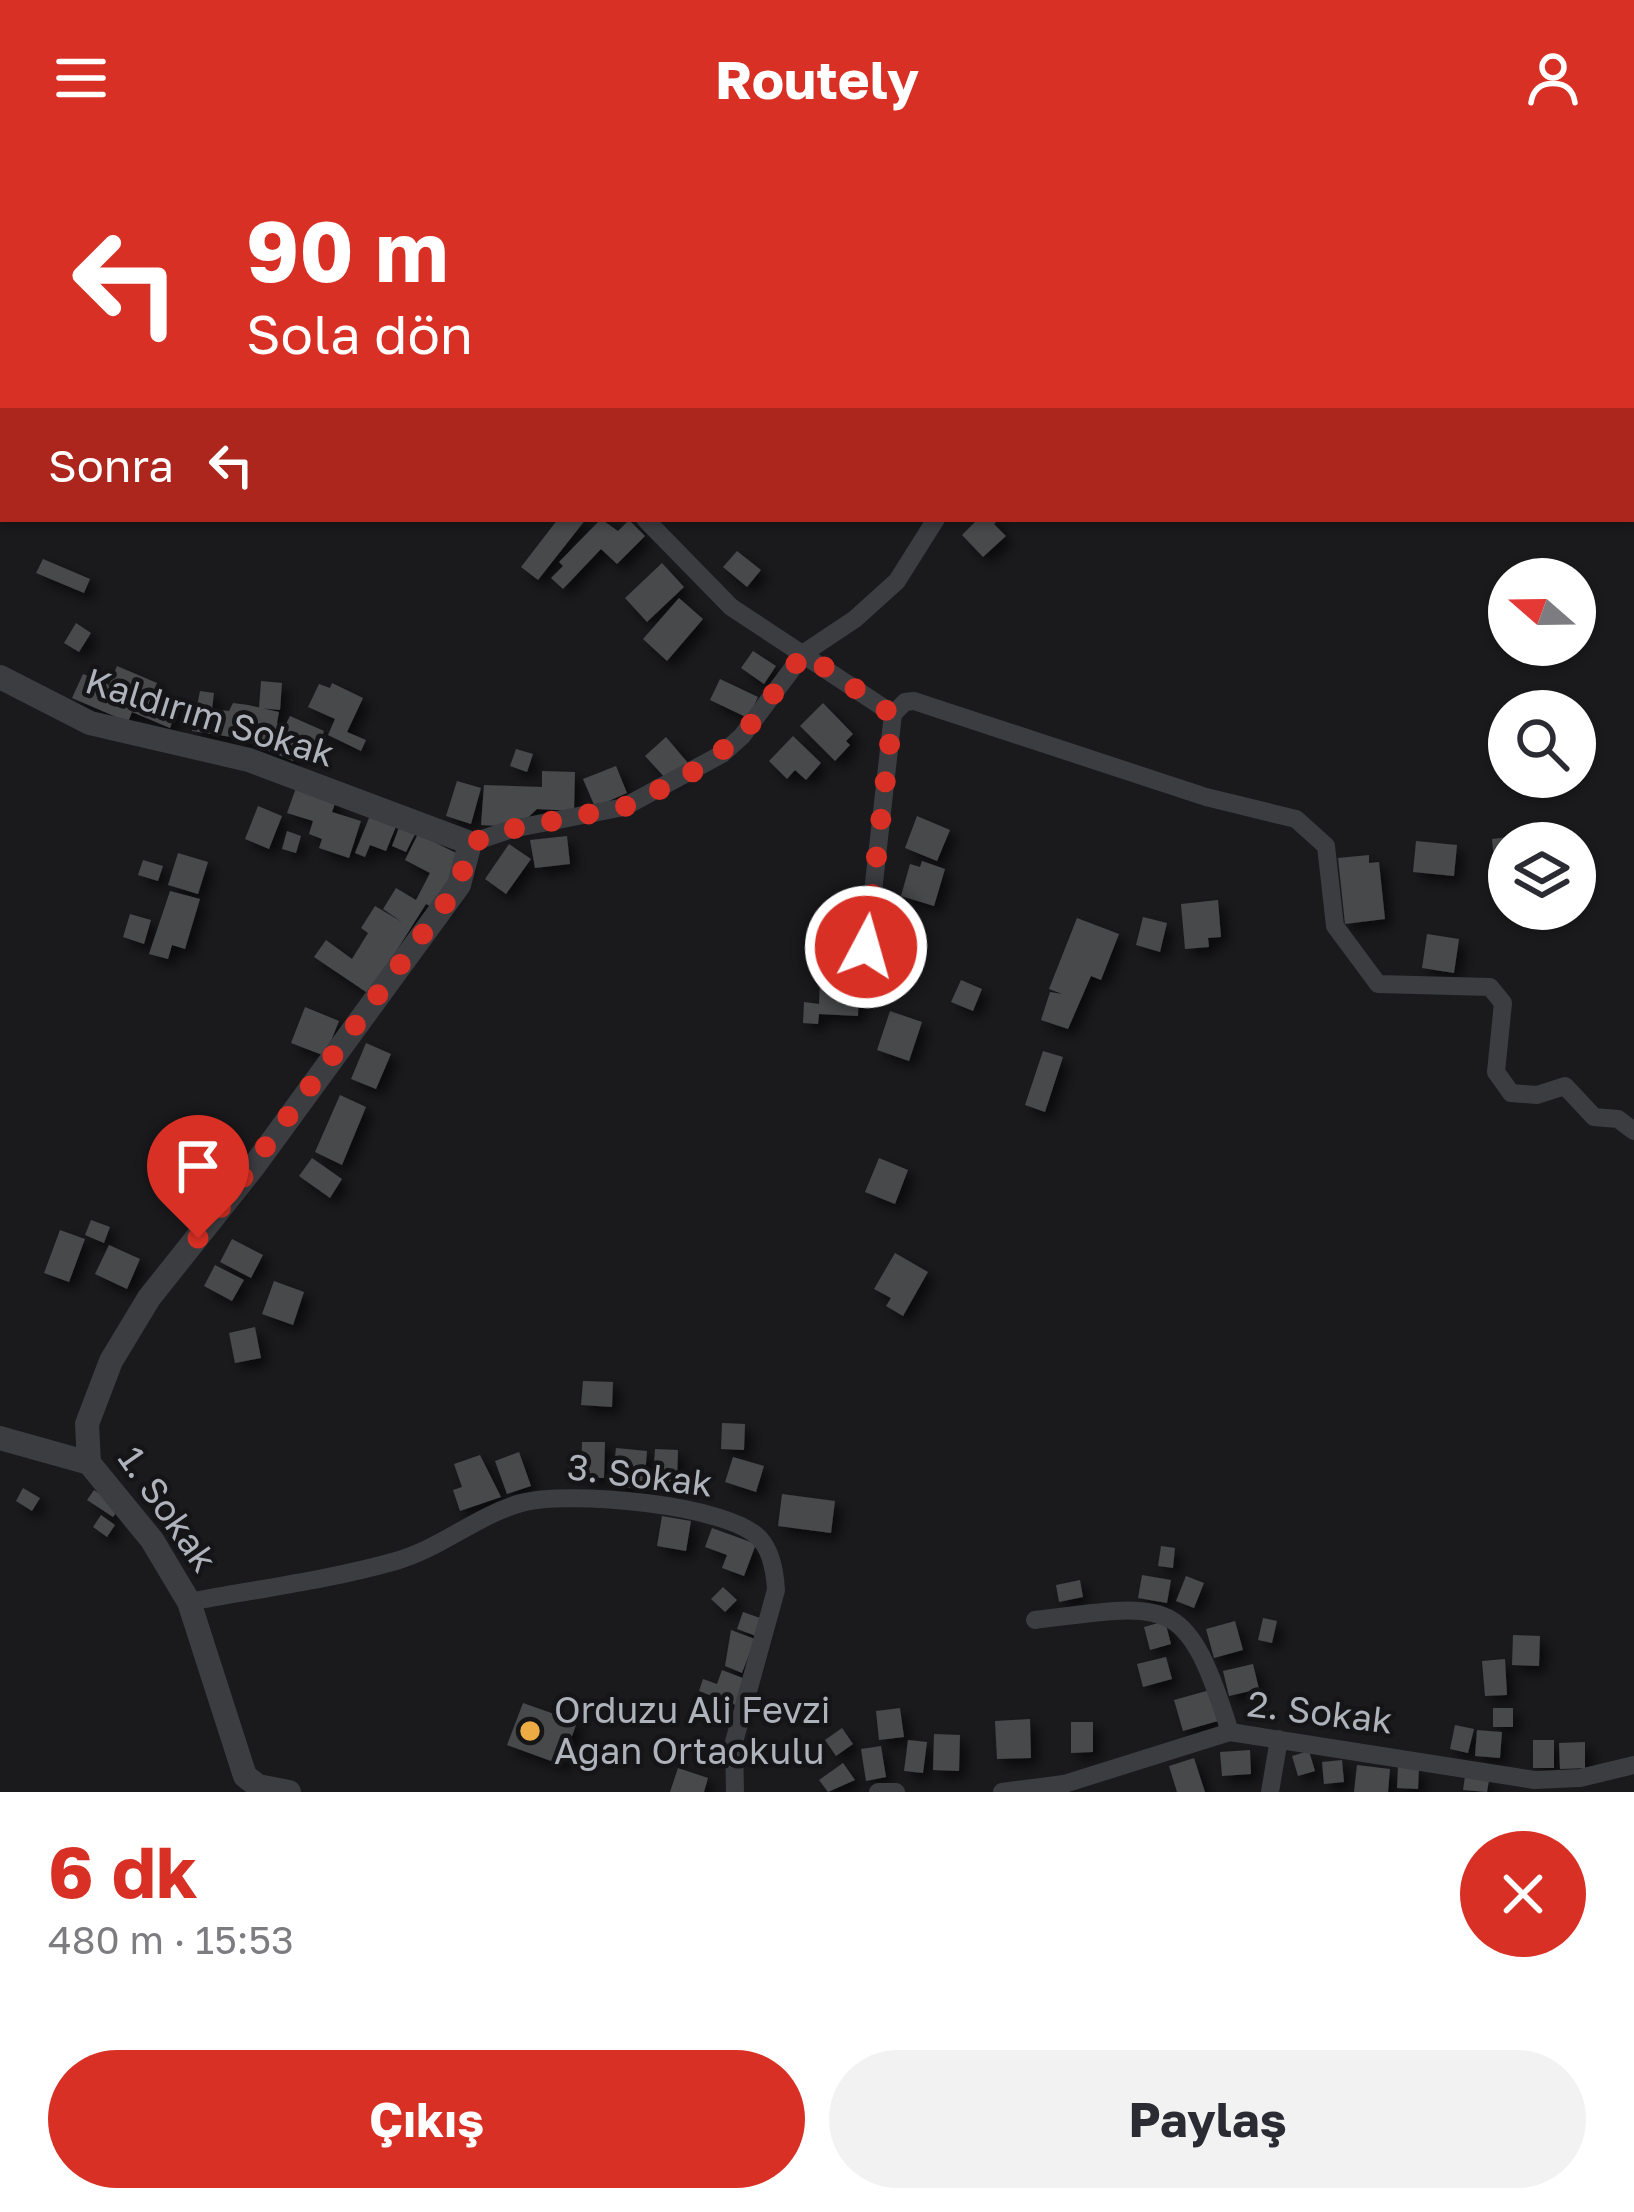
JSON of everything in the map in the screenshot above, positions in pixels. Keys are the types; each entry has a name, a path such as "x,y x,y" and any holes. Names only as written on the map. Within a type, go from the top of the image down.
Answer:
{"street":[{"path":"648,522 731,608 893,715"},
{"path":"470,843 512,829 624,807 687,776 742,736 804,653 878,601 917,554 934,522"},
{"name":"Kaldırım Sokak","path":"0,677 90,723 249,760 470,843"},
{"path":"862,988 893,715 905,702 914,701 1206,797 1296,819 1326,846 1335,926 1378,984 1490,987 1503,1003 1496,1072 1511,1093 1537,1095 1564,1086 1594,1117 1618,1119 1634,1132"},
{"name":"1. Sokak","path":"289,1792 258,1786 245,1776 189,1602 152,1540 89,1463 87,1424 93,1401 133,1322 459,885 470,843"},
{"path":"0,1438 89,1463"},
{"name":"3. Sokak","path":"189,1602 401,1560 496,1511 549,1496 598,1497 730,1519 761,1540 774,1567 776,1590 734,1742 736,1792"},
{"path":"1035,1620 1129,1607 1161,1610 1180,1620 1210,1669 1230,1732"},
{"name":"2. Sokak","path":"1002,1792 1064,1784 1230,1732 1535,1780 1580,1778 1634,1765"},
{"path":"1270,1792 1279,1738"},
{"path":"878,1792 896,1792"}],"building":[{"path":"556,522 584,522 538,580 521,567"},
{"path":"598,522 618,531 631,522 645,536 617,564 601,549 563,589 551,578 563,566 559,562"},
{"path":"975,522 996,522 1006,536 983,557 962,535"},
{"path":"737,551 761,570 747,587 723,567"},
{"path":"43,559 90,579 84,593 36,573"},
{"path":"662,563 684,587 647,622 625,598"},
{"path":"679,598 703,619 667,661 643,639"},
{"path":"76,623 91,633 79,652 64,643"},
{"path":"753,651 776,666 764,684 741,668"},
{"path":"117,666 157,683 148,705 161,711 167,697 180,702 170,728 132,712 128,722 72,698 83,674 109,685"},
{"path":"720,679 758,697 748,718 710,700"},
{"path":"261,681 282,683 280,710 259,708"},
{"path":"332,683 363,698 347,732 366,740 361,751 328,735 335,719 308,707 319,684 330,688"},
{"path":"200,691 214,693 212,709 229,711 233,703 248,705 279,712 277,723 285,726 290,716 324,731 316,751 300,744 293,761 238,738 192,731"},
{"path":"823,703 853,734 846,741 850,745 835,761 800,726"},
{"path":"793,736 821,763 806,780 795,770 787,779 769,761"},
{"path":"666,737 688,763 668,781 645,756"},
{"path":"516,749 533,754 527,772 510,766"},
{"path":"616,766 627,793 595,807 583,779"},
{"path":"542,771 575,772 574,811 537,809 518,827 481,825 484,785 542,787"},
{"path":"457,781 481,788 471,824 446,816"},
{"path":"297,785 337,798 332,812 361,821 349,858 319,848 322,839 309,834 313,821 287,813"},
{"path":"258,806 282,816 269,849 245,839"},
{"path":"371,813 397,824 386,851 370,845 365,857 355,853"},
{"path":"917,816 950,830 937,861 905,848"},
{"path":"400,825 416,832 406,852 392,846"},
{"path":"287,831 301,836 296,853 282,849"},
{"path":"418,834 468,859 441,912 426,904 369,994 314,957 326,940 352,959 368,933 361,928 375,906 402,922 383,909 396,888 416,900 430,873 405,860"},
{"path":"567,836 570,864 535,868 530,840"},
{"path":"1416,841 1457,845 1454,876 1413,872"},
{"path":"509,844 531,859 506,894 485,879"},
{"path":"178,853 208,862 198,894 168,885"},
{"path":"1369,855 1369,863 1379,862 1385,919 1345,924 1338,858"},
{"path":"143,860 163,866 158,881 138,875"},
{"path":"922,861 945,869 934,906 901,896 910,864 920,867"},
{"path":"170,891 200,899 185,949 172,945 168,959 149,954"},
{"path":"1218,900 1221,937 1208,938 1209,947 1185,949 1181,904"},
{"path":"130,914 151,920 144,944 123,937"},
{"path":"1143,917 1167,923 1160,952 1136,945"},
{"path":"1077,918 1119,934 1101,980 1091,976 1068,1029 1041,1020 1050,992 1062,994 1049,989"},
{"path":"1427,934 1459,939 1454,973 1422,968"},
{"path":"961,980 982,989 973,1011 951,1002"},
{"path":"820,981 859,983 858,1016 819,1014 818,1024 803,1023 804,1002 819,1004"},
{"path":"305,1007 339,1021 325,1056 291,1043"},
{"path":"890,1011 922,1022 909,1061 877,1050"},
{"path":"366,1043 391,1054 376,1089 351,1079"},
{"path":"1043,1051 1063,1057 1045,1112 1025,1105"},
{"path":"340,1095 366,1107 342,1165 315,1152"},
{"path":"312,1158 342,1179 330,1198 299,1176"},
{"path":"879,1158 908,1170 895,1204 865,1192"},
{"path":"91,1220 110,1227 104,1243 85,1235"},
{"path":"60,1230 85,1239 69,1282 44,1273"},
{"path":"232,1239 263,1255 251,1278 220,1262"},
{"path":"109,1245 140,1259 127,1289 95,1274"},
{"path":"895,1253 928,1272 903,1316 886,1306 891,1298 874,1289"},
{"path":"215,1265 244,1280 232,1301 204,1286"},
{"path":"274,1281 304,1292 293,1325 262,1314"},
{"path":"255,1327 261,1358 235,1363 229,1333"},
{"path":"583,1381 613,1382 612,1407 581,1405"},
{"path":"722,1423 745,1424 744,1450 721,1449"},
{"path":"582,1442 605,1442 604,1478 581,1478"},
{"path":"616,1448 647,1451 644,1489 612,1487"},
{"path":"655,1449 678,1450 677,1482 653,1480"},
{"path":"519,1452 531,1486 507,1494 495,1461"},
{"path":"480,1455 501,1497 460,1511 453,1490 462,1487 454,1464"},
{"path":"733,1457 764,1466 756,1492 725,1482"},
{"path":"23,1488 40,1498 32,1511 16,1501"},
{"path":"94,1490 120,1507 113,1517 87,1500"},
{"path":"782,1494 835,1501 831,1533 778,1526"},
{"path":"101,1515 115,1525 107,1537 93,1527"},
{"path":"662,1516 691,1521 686,1551 657,1546"},
{"path":"712,1528 756,1544 744,1576 722,1568 727,1555 705,1547"},
{"path":"1161,1546 1175,1548 1173,1568 1158,1566"},
{"path":"1142,1575 1171,1580 1167,1603 1138,1598"},
{"path":"1186,1576 1204,1583 1194,1608 1176,1601"},
{"path":"1080,1580 1083,1597 1059,1602 1056,1585"},
{"path":"723,1587 737,1600 725,1612 711,1599"},
{"path":"743,1612 763,1619 756,1636 737,1629"},
{"path":"1263,1618 1277,1621 1272,1643 1258,1640"},
{"path":"1165,1621 1171,1644 1150,1650 1144,1627"},
{"path":"1235,1621 1243,1650 1214,1658 1206,1629"},
{"path":"731,1630 755,1639 742,1673 725,1666"},
{"path":"1513,1635 1540,1636 1539,1666 1512,1665"},
{"path":"1166,1657 1172,1679 1143,1687 1137,1664"},
{"path":"1505,1659 1507,1695 1485,1696 1482,1661"},
{"path":"1253,1664 1259,1689 1229,1696 1223,1671"},
{"path":"722,1670 748,1680 738,1706 699,1691 703,1679 717,1684"},
{"path":"1210,1690 1218,1721 1183,1731 1174,1700"},
{"path":"523,1703 577,1722 562,1765 507,1745"},
{"path":"900,1708 904,1737 879,1740 876,1711"},
{"path":"1493,1708 1513,1708 1513,1727 1493,1727"},
{"path":"1030,1719 1031,1758 997,1759 995,1721"},
{"path":"1071,1722 1093,1722 1093,1752 1071,1753"},
{"path":"1455,1725 1474,1729 1468,1753 1450,1749"},
{"path":"842,1728 853,1744 836,1756 825,1740"},
{"path":"1477,1730 1502,1732 1500,1758 1475,1756"},
{"path":"934,1734 960,1735 959,1771 933,1770"},
{"path":"908,1740 927,1742 923,1773 904,1771"},
{"path":"1533,1740 1554,1740 1554,1768 1533,1768"},
{"path":"1585,1742 1585,1768 1560,1769 1559,1743"},
{"path":"881,1746 886,1777 866,1781 861,1749"},
{"path":"1250,1750 1251,1774 1222,1776 1220,1752"},
{"path":"1309,1751 1315,1771 1298,1776 1292,1756"},
{"path":"1194,1758 1205,1792 1177,1792 1169,1766"},
{"path":"1342,1760 1344,1782 1324,1784 1322,1762"},
{"path":"843,1763 855,1780 828,1792 819,1780"},
{"path":"1357,1765 1390,1769 1388,1792 1354,1792"},
{"path":"1398,1767 1419,1768 1418,1789 1397,1788"},
{"path":"678,1768 708,1778 704,1792 670,1792"},
{"path":"1465,1776 1489,1780 1487,1792 1463,1790"}],"place":[{"name":"Orduzu Ali Fevzi Ağan Ortaokulu","path":"530,1731"}],"route":[{"path":"198,1238 459,885 470,843 512,829 624,807 687,776 742,736 804,653 893,715 866,947"}]}
